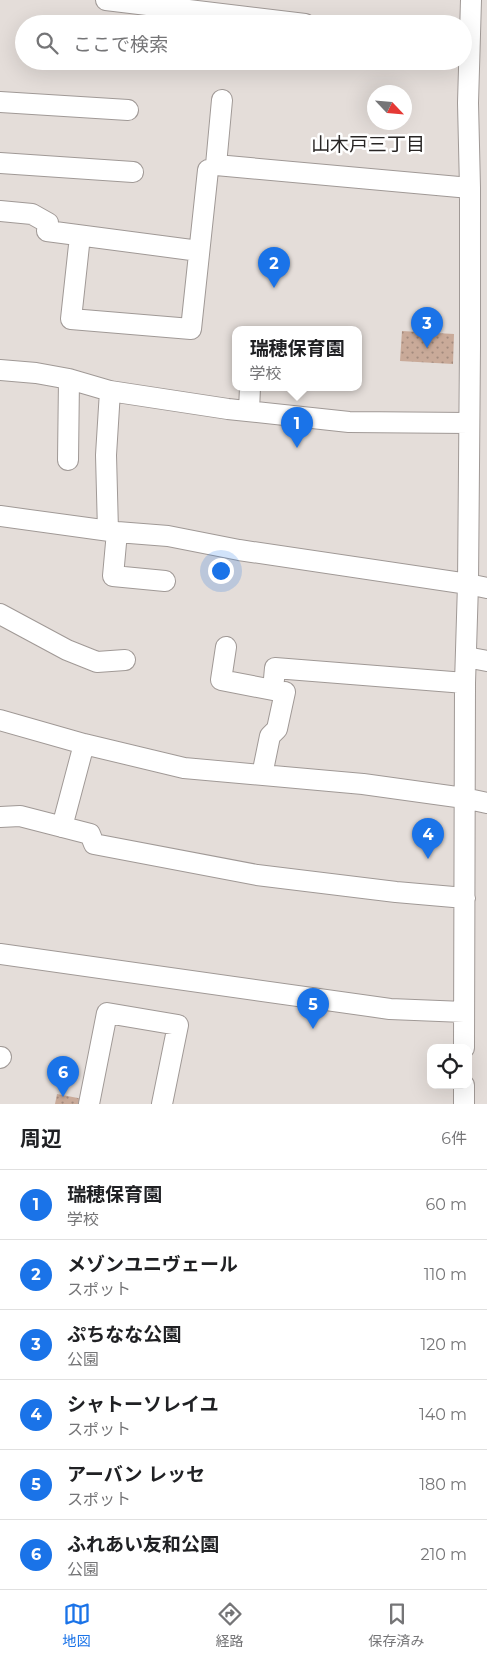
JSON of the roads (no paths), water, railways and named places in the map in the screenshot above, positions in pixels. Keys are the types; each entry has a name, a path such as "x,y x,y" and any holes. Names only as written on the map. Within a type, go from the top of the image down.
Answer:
{"street":[{"path":"106,0 230,15"},
{"path":"469,15 471,0"},
{"path":"464,1044 465,683 466,657 478,586 469,423 479,347 470,188 468,70"},
{"path":"222,100 216,165 470,188"},
{"path":"0,102 128,110"},
{"path":"0,163 134,172"},
{"path":"80,236 71,319 191,329 208,170"},
{"path":"0,211 32,214 48,222 48,231 199,250"},
{"path":"0,370 36,373 69,379 110,391 249,411 349,422 469,423"},
{"path":"68,460 69,379"},
{"path":"110,391 106,455 112,532 113,576 165,582"},
{"path":"249,411 250,391"},
{"path":"0,516 112,532 168,536 239,550 478,586"},
{"path":"0,614 67,650 97,662 125,660"},
{"path":"226,647 221,680 273,690 274,668 465,683"},
{"path":"466,657 487,661"},
{"path":"262,775 270,736 277,729 285,692"},
{"path":"0,720 84,744 184,768 363,784 487,803"},
{"path":"62,827 84,744"},
{"path":"0,817 20,816 90,834 94,844 257,875 396,892 465,898"},
{"path":"0,954 390,1008 464,1012"},
{"path":"89,1104 107,1012 178,1024 162,1104"},
{"path":"464,1089 464,1104"}],"place":[{"name":"メゾンユニヴェール","path":"274,288"},
{"name":"ぷちなな公園","path":"427,348"},
{"name":"瑞穂保育園","path":"297,448"},
{"name":"シャトーソレイユ","path":"428,859"},
{"name":"アーバン レッセ","path":"313,1029"},
{"name":"ふれあい友和公園","path":"63,1097"}],"district":[{"name":"山木戸三丁目","path":"368,144"}]}
